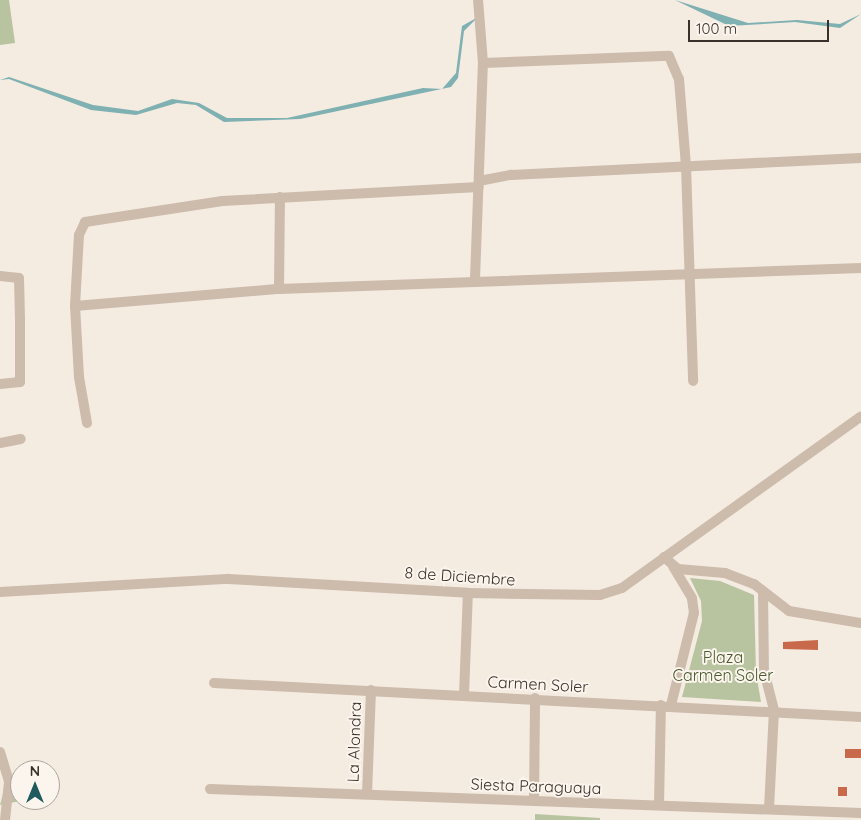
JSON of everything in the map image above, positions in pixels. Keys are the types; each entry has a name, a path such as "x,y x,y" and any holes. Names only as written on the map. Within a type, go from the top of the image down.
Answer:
{"street":[{"path":"475,279 484,63 478,0"},
{"path":"484,63 669,56 678,79 686,166 693,381"},
{"path":"87,424 79,378 75,306 79,235 85,222 164,207 280,196 479,184 511,175 861,158"},
{"path":"279,288 280,196"},
{"path":"75,306 279,288 475,279 689,275 861,268"},
{"path":"0,276 19,278 20,319 20,382 0,384"},
{"name":"8 de Diciembre","path":"0,592 228,579 589,598 622,588 861,416"},
{"path":"0,442 21,440"},
{"path":"659,805 666,705 694,613 692,598 673,566 664,557"},
{"path":"673,566 725,573 763,593 789,611 861,623"},
{"path":"464,695 468,593"},
{"path":"763,593 764,671 774,714 769,809"},
{"name":"Carmen Soler","path":"214,683 535,698 666,705 774,714 861,717"},
{"name":"La Alondra","path":"367,794 371,690"},
{"path":"534,801 535,698"},
{"path":"0,752 9,782 5,820"},
{"name":"Siesta Paraguaya","path":"210,789 861,813"}],"green space":[{"path":"0,0 9,0 15,43 0,45"},
{"name":"Plaza Carmen Soler","path":"690,578 720,581 754,595 756,673 761,702 682,697 702,621 701,601"},
{"path":"10,786 10,803 0,805 5,787"},
{"path":"535,814 600,818 600,820 535,820"}],"water":[{"path":"675,0 748,23 797,20 840,24 861,14 840,28 795,22 729,26"},
{"path":"478,17 464,31 458,78 451,87 442,89 456,73 462,26"},
{"path":"9,77 93,105 138,111 172,99 199,103 227,118 287,118 423,88 442,89 300,119 224,122 196,105 177,103 136,115 91,110 9,79 0,80"}],"building":[{"path":"818,640 818,650 783,649 783,642"},
{"path":"845,749 861,749 861,758 845,758"},
{"path":"838,787 847,787 847,796 838,796"}]}
